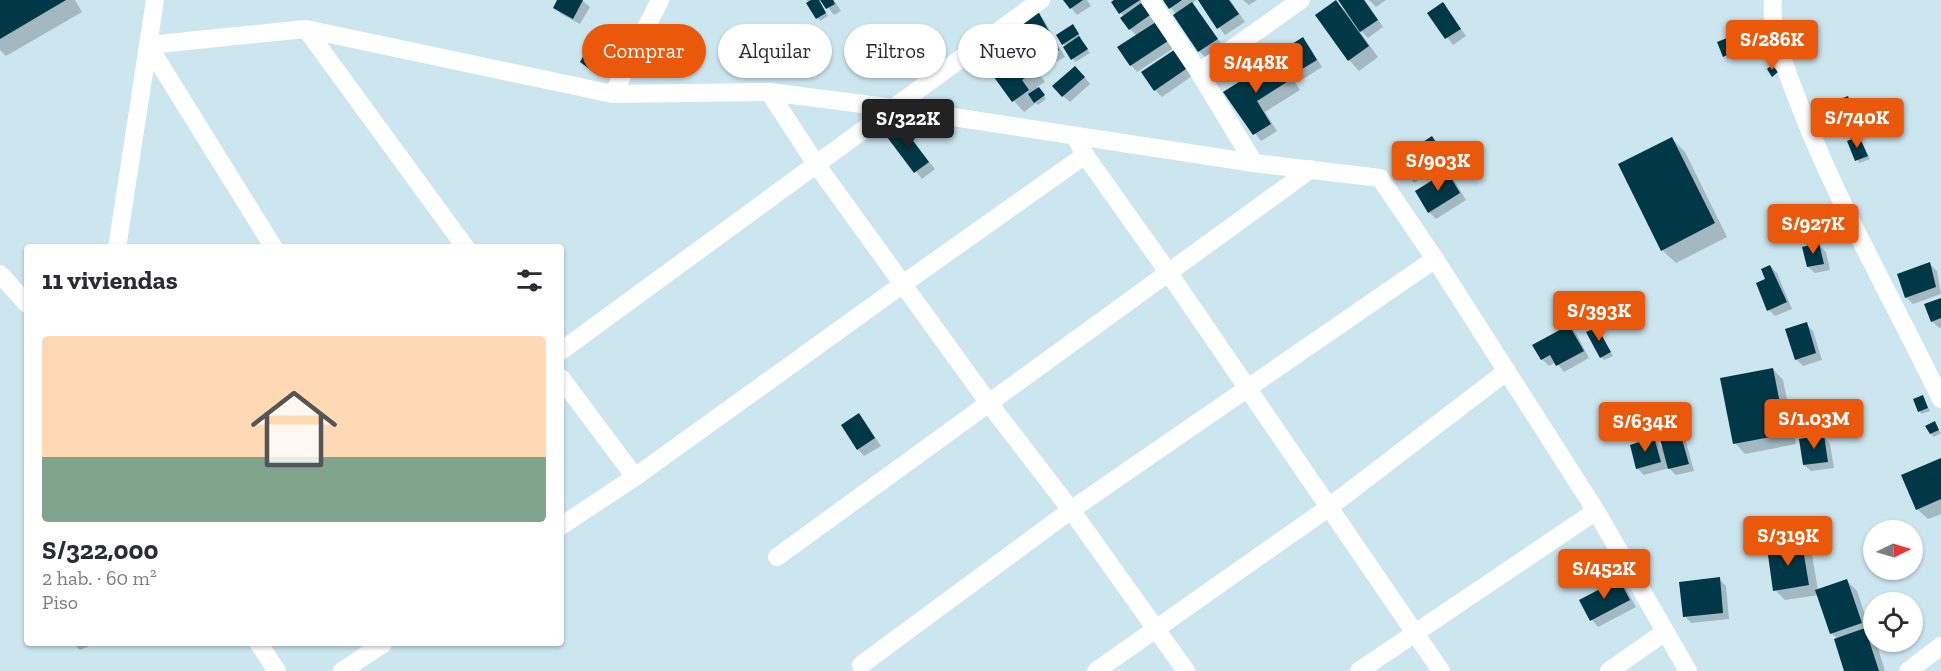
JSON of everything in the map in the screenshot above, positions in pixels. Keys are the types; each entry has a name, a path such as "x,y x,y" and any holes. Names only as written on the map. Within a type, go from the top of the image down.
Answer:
{"street":[{"path":"118,244 155,0"},
{"path":"613,94 660,0"},
{"path":"564,349 1041,0"},
{"path":"1150,0 1199,72 1254,163"},
{"path":"1199,72 1301,0"},
{"path":"1773,0 1772,15 1783,58 1809,132 1941,399"},
{"path":"148,45 306,28 613,94 769,92 894,108 1254,163 1380,177 1596,511 1688,671"},
{"path":"306,28 463,244"},
{"path":"148,45 272,244"},
{"path":"769,92 816,164 988,402 1071,510 1186,671"},
{"path":"1075,136 1085,156 1168,272 1441,671"},
{"path":"564,524 635,477 1085,156"},
{"path":"777,557 1311,169"},
{"path":"861,665 1071,510 1435,259"},
{"path":"0,274 24,301"},
{"path":"1096,671 1328,508 1507,371"},
{"path":"564,382 635,477"},
{"path":"1359,671 1596,511"},
{"path":"1609,671 1665,632"},
{"path":"260,646 277,671"},
{"path":"342,671 380,646"},
{"path":"1908,671 1941,646"}],"building":[{"path":"0,0 66,0 0,39"},
{"path":"557,0 583,0 573,19 553,8"},
{"path":"819,0 826,13 816,19 806,3"},
{"path":"820,0 833,0 835,4 826,9"},
{"path":"1063,0 1083,0 1070,9"},
{"path":"1140,0 1119,14 1111,2"},
{"path":"1163,0 1182,0 1169,9"},
{"path":"1198,0 1229,0 1239,14 1217,29"},
{"path":"1336,0 1369,46 1348,61 1315,15"},
{"path":"1338,0 1364,0 1378,20 1360,32"},
{"path":"1192,2 1218,39 1198,52 1173,15"},
{"path":"1443,2 1461,29 1445,39 1427,13"},
{"path":"1141,3 1150,15 1129,30 1120,18"},
{"path":"1038,11 1045,24 1015,24"},
{"path":"1156,22 1168,41 1130,66 1117,47"},
{"path":"1073,24 1079,34 1062,45 1058,34"},
{"path":"1079,36 1088,49 1071,60 1063,47"},
{"path":"1732,36 1738,50 1723,57 1717,42"},
{"path":"1303,37 1317,60 1292,75 1278,53"},
{"path":"1174,50 1186,69 1154,91 1141,72"},
{"path":"1277,58 1290,80 1257,101 1271,124 1253,135 1223,92"},
{"path":"1772,65 1778,72 1772,77 1767,69"},
{"path":"1075,66 1085,77 1062,97 1052,86"},
{"path":"995,78 1025,78 1022,80 1029,90 1012,102"},
{"path":"1039,87 1045,95 1034,103 1028,94"},
{"path":"1848,96 1855,114 1836,121 1828,104"},
{"path":"902,126 929,162 914,173 887,137"},
{"path":"1432,136 1443,153 1406,177 1395,160"},
{"path":"1859,136 1868,156 1855,161 1847,141"},
{"path":"1672,137 1715,223 1661,251 1618,164"},
{"path":"1447,171 1460,193 1428,213 1415,191"},
{"path":"1819,243 1824,264 1807,267 1802,247"},
{"path":"1930,262 1936,287 1905,298 1897,274"},
{"path":"1770,265 1787,302 1767,311 1756,283 1765,279 1761,269"},
{"path":"1941,298 1941,318 1931,322 1924,304"},
{"path":"1807,322 1816,353 1795,360 1785,329"},
{"path":"1569,325 1584,351 1556,366 1550,355 1541,360 1532,345"},
{"path":"1597,327 1611,352 1600,358 1586,332"},
{"path":"1773,368 1786,434 1733,444 1720,378"},
{"path":"1923,395 1928,408 1918,412 1913,399"},
{"path":"859,413 875,438 857,450 841,425"},
{"path":"1642,415 1646,432 1629,436 1624,419"},
{"path":"1935,421 1939,430 1930,434 1925,426"},
{"path":"1679,429 1689,464 1668,469 1659,435"},
{"path":"1824,435 1828,462 1803,465 1799,439"},
{"path":"1654,437 1661,462 1636,469 1630,445"},
{"path":"1941,458 1941,499 1916,510 1901,475"},
{"path":"1802,543 1809,585 1773,591 1767,548"},
{"path":"1720,577 1723,613 1683,617 1679,582"},
{"path":"1619,579 1630,600 1590,621 1579,600"},
{"path":"1847,579 1862,623 1830,634 1815,590"},
{"path":"1863,629 1863,652 1873,652 1879,671 1844,671 1834,639"}]}
